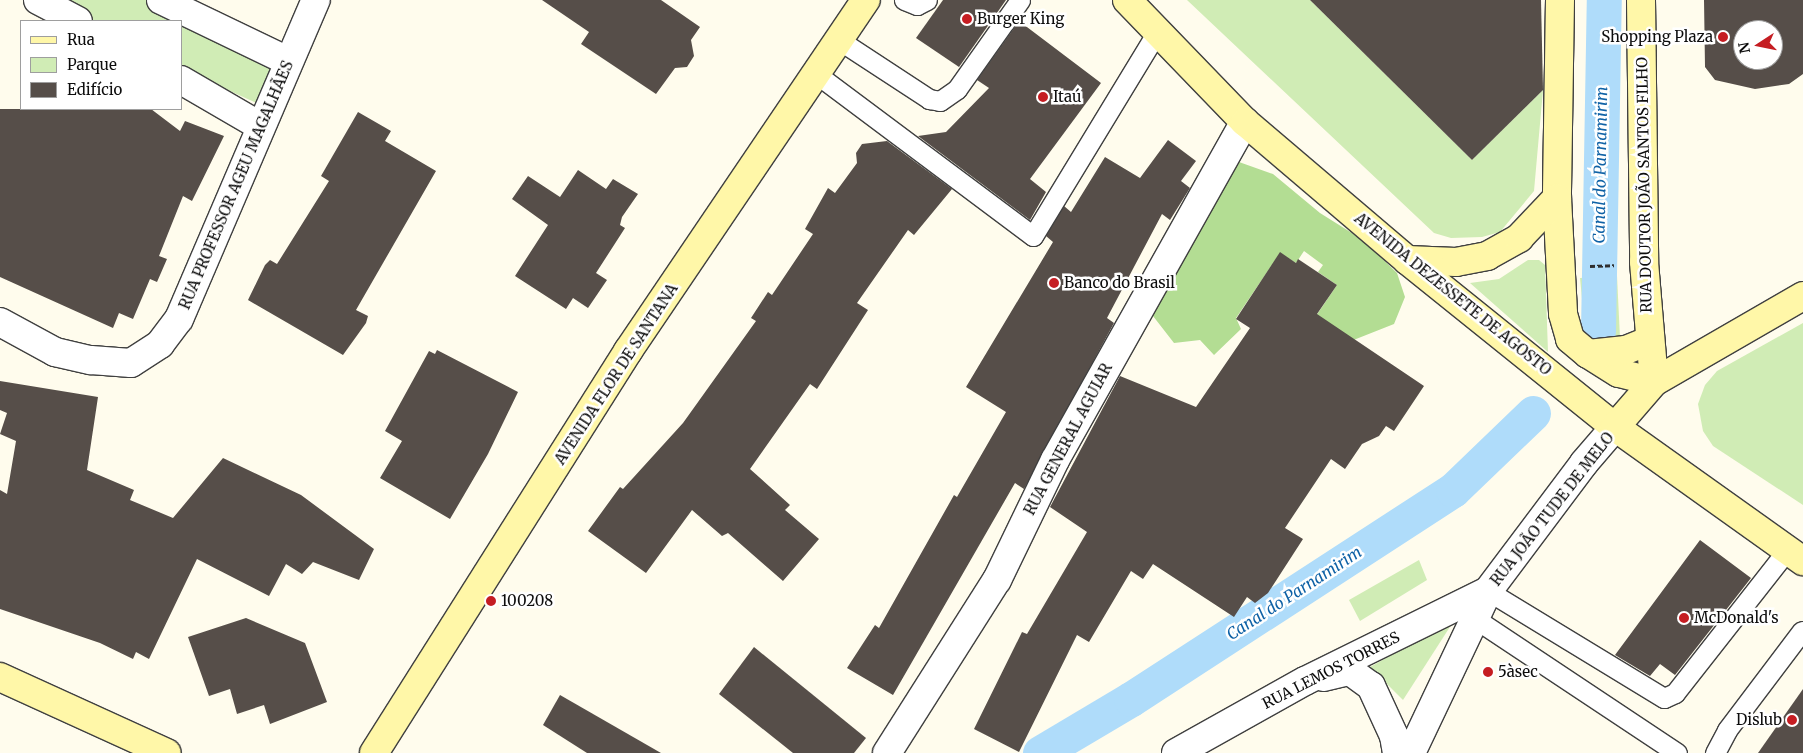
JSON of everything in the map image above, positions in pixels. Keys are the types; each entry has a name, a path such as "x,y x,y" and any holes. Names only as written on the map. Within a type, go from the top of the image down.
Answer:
{"main road":[{"name":"AVENIDA FLOR DE SANTANA","path":"374,753 628,351 866,0"},
{"name":"AVENIDA DEZESSETE DE AGOSTO","path":"1127,0 1245,122 1407,260 1615,427 1795,556"},
{"path":"1560,0 1557,198 1563,314 1570,339 1588,354 1619,373 1654,382"},
{"name":"RUA DOUTOR JOÃO SANTOS FILHO","path":"1641,0 1648,341 1654,382"},
{"path":"1407,260 1456,262 1488,256 1519,238 1557,198"},
{"path":"1615,427 1654,382 1803,296"},
{"path":"1588,354 1626,350 1648,341"},
{"path":"0,677 167,753"}],"street":[{"path":"38,0 76,20"},
{"path":"161,0 288,60"},
{"name":"RUA PROFESSOR AGEU MAGALHÃES","path":"0,322 56,352 91,360 132,363 160,344 180,319 236,191 260,126 288,60 316,0"},
{"path":"182,81 260,126"},
{"name":"RUA GENERAL AGUIAR","path":"887,753 997,580 1055,460 1245,122"},
{"name":"RUA JOÃO TUDE DE MELO","path":"1488,591 1584,463 1615,427"},
{"path":"1411,753 1477,620 1488,591"},
{"name":"RUA LEMOS TORRES","path":"1176,753 1305,681 1488,591"},
{"path":"1305,681 1350,671 1371,686 1394,736 1398,753"}],"lane":[{"path":"904,0 917,5 927,0"},
{"path":"839,40 929,99 940,101 957,89 1020,0"},
{"path":"815,74 1032,236 1157,32"},
{"path":"1488,591 1664,698 1676,693 1795,556"},
{"path":"1477,620 1677,753"},
{"path":"1715,753 1727,730 1802,632"}],"path":[{"path":"1579,266 1622,265"}],"green space":[{"path":"38,0 164,0 278,62 274,111 182,69 182,20 76,20"},
{"path":"1187,0 1310,0 1472,160 1543,90 1534,191 1500,232 1482,237 1451,238 1434,233"},
{"path":"1239,162 1273,174 1320,213 1363,240 1397,273 1405,297 1394,324 1351,341 1301,338 1337,285 1318,272 1323,265 1304,251 1296,263 1280,253 1236,318 1241,329 1214,355 1200,340 1174,343 1153,316 1154,295 1227,164"},
{"path":"1528,260 1539,260 1545,265 1548,352 1470,283 1499,279"},
{"path":"1617,276 1620,338 1609,345 1586,340 1580,278"},
{"path":"1803,323 1803,505 1713,446 1703,431 1698,404 1705,385 1717,371"},
{"path":"1419,560 1427,580 1360,621 1349,600"},
{"path":"1455,619 1403,700 1370,667"}],"building":[{"path":"542,0 661,0 700,27 691,40 694,56 687,67 675,68 656,94 581,44 589,32"},
{"name":"Burger King","path":"943,0 1006,0 959,67 916,38"},
{"path":"1310,0 1541,0 1543,90 1472,160"},
{"name":"Shopping Plaza","path":"1704,0 1803,0 1803,74 1789,84 1755,89 1715,80 1705,67"},
{"path":"1019,21 1101,83 1030,179 1046,192 1030,220 918,136 946,132 989,88 977,80"},
{"path":"0,109 152,110 180,131 185,121 224,136 192,201 183,196 159,256 167,259 157,282 150,279 133,319 119,313 113,328 0,277"},
{"path":"358,112 391,131 385,141 436,171 356,310 368,316 366,323 343,355 248,300 265,265 270,260 277,264 329,181 321,176"},
{"path":"1168,140 1196,161 1181,181 1190,188 1170,220 1162,214 1107,318 1114,323 1024,489 1015,483 893,695 847,668 875,625 879,628 954,495 957,497 1006,412 966,387 1053,242 1046,236 1064,206 1071,212 1105,157 1140,178"},
{"path":"887,141 952,189 914,235 908,230 857,303 868,310 817,389 810,384 750,469 790,505 785,510 819,539 783,581 728,533 722,536 692,510 646,573 588,531 620,487 623,489 683,423 756,321 751,318 768,292 772,295 813,234 805,229 828,188 835,193 857,163 856,153 862,144"},
{"path":"578,170 606,189 613,179 638,194 622,217 620,225 625,228 596,273 607,280 588,308 573,298 566,309 515,276 548,225 512,199 528,176 560,197"},
{"path":"1280,252 1296,263 1298,259 1337,285 1317,314 1424,386 1394,431 1386,426 1379,436 1362,444 1345,469 1331,459 1285,528 1303,539 1268,593 1255,603 1247,597 1234,617 1153,564 1143,579 1131,571 1089,642 1077,635 1019,752 974,729 1022,632 1027,634 1087,532 1050,507 1120,376 1196,407 1250,328 1236,319"},
{"path":"437,350 518,392 488,454 450,519 380,478 402,441 385,431 429,351 435,354"},
{"path":"0,381 98,397 87,470 134,490 130,500 173,518 223,458 301,495 374,549 359,580 313,562 302,574 286,564 269,596 197,559 149,659 136,652 133,659 100,643 0,609 0,490 7,494 16,441 0,434 7,413 0,410"},
{"name":"McDonald's","path":"1700,540 1751,578 1675,675 1660,664 1650,676 1615,655"},
{"path":"246,618 305,643 327,702 270,724 264,705 237,714 230,689 209,696 188,637"},
{"path":"754,647 866,738 854,753 793,753 719,694"},
{"name":"Dislub","path":"1803,689 1803,753 1758,753"},
{"path":"560,695 661,753 587,753 543,725"}],"waterway":[{"name":"Canal do Parnamirim","path":"1598,331 1604,0"},
{"name":"Canal do Parnamirim","path":"1040,753 1131,699 1453,490 1533,413"}],"place":[{"name":"Burger King","path":"967,19"},
{"name":"Shopping Plaza","path":"1723,37"},
{"name":"Itaú","path":"1043,97"},
{"name":"Banco do Brasil","path":"1054,283"},
{"name":"100208","path":"491,601"},
{"name":"McDonald's","path":"1684,618"},
{"name":"5àsec","path":"1488,672"},
{"name":"Dislub","path":"1792,720"}]}
